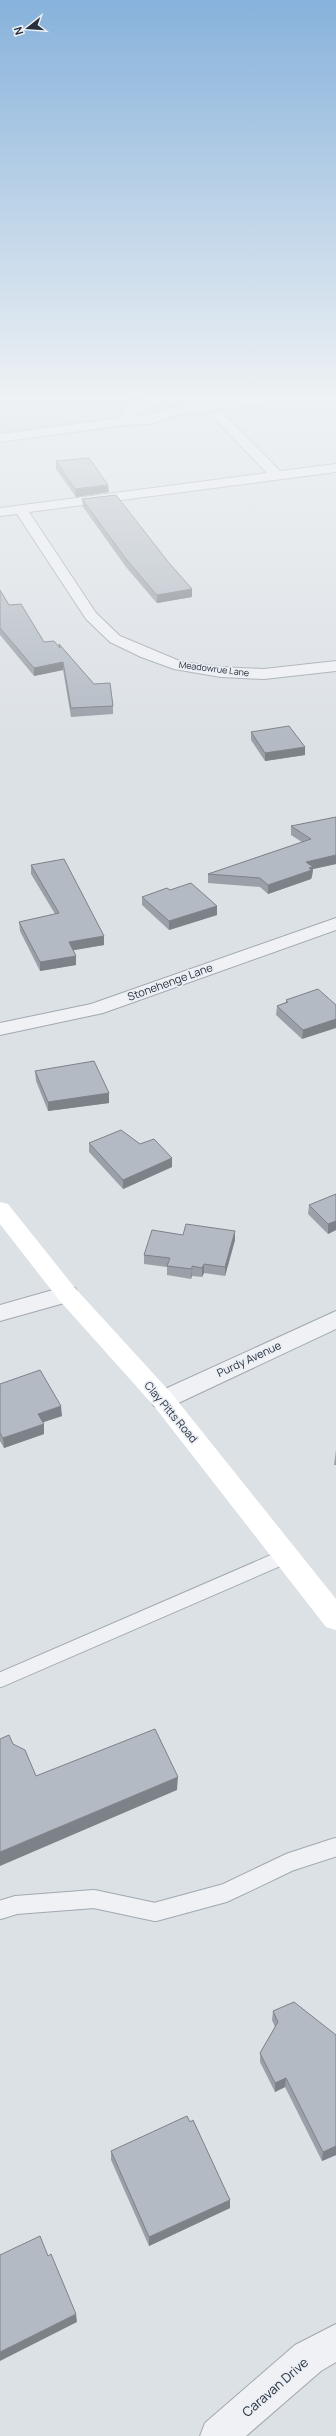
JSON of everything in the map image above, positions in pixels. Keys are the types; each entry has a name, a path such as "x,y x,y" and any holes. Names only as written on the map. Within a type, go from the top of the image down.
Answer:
{"street":[{"name":"Meadowrue Lane","path":"21,511 91,616 115,639 146,654 180,666 221,672 264,674 336,666"},
{"name":"Stonehenge Lane","path":"0,1029 96,1009 336,924"},
{"name":"Clay Pitts Road","path":"0,1209 67,1294 163,1400 336,1619"},
{"path":"0,1313 67,1294"},
{"name":"Purdy Avenue","path":"163,1400 336,1319"},
{"name":"Caravan Drive","path":"218,2436 308,2358 336,2342"}],"lane":[{"path":"0,1680 286,1556"},
{"path":"0,1910 16,1905 94,1899 155,1912 225,1893 290,1862 336,1847"}],"building":[{"path":"91,511 128,511 169,563 192,589 157,595 126,559"},
{"path":"0,590 9,605 21,604 44,642 54,641 60,648 59,644 94,684 110,683 113,706 71,708 63,662 34,668 0,628"},
{"path":"289,726 305,747 265,753 251,732"},
{"path":"336,817 336,855 306,862 313,867 309,868 312,870 268,885 260,878 208,874 311,839 291,826"},
{"path":"64,859 104,936 69,942 76,956 40,962 19,922 59,913 31,865"},
{"path":"191,883 217,906 169,921 142,897 167,888 170,890"},
{"path":"318,989 336,1005 336,1019 303,1030 277,1006 288,1002 286,1000"},
{"path":"94,1061 109,1093 48,1102 35,1071"},
{"path":"121,1130 140,1144 154,1139 172,1158 123,1180 89,1143"},
{"path":"336,1194 336,1221 328,1224 309,1205"},
{"path":"186,1224 235,1231 225,1267 204,1264 202,1268 192,1266 192,1269 167,1266 170,1258 144,1255 152,1230 183,1235"},
{"path":"40,1370 61,1406 38,1414 44,1424 3,1438 0,1433 0,1384"},
{"path":"155,1729 178,1777 0,1852 0,1739 9,1735 13,1744 25,1750 36,1776"},
{"path":"294,2002 336,2035 336,2146 323,2152 286,2078 275,2083 260,2053 278,2022 273,2011"},
{"path":"187,2116 190,2122 193,2120 230,2200 149,2237 111,2151"},
{"path":"40,2236 48,2256 51,2254 76,2314 0,2352 0,2255"}]}
